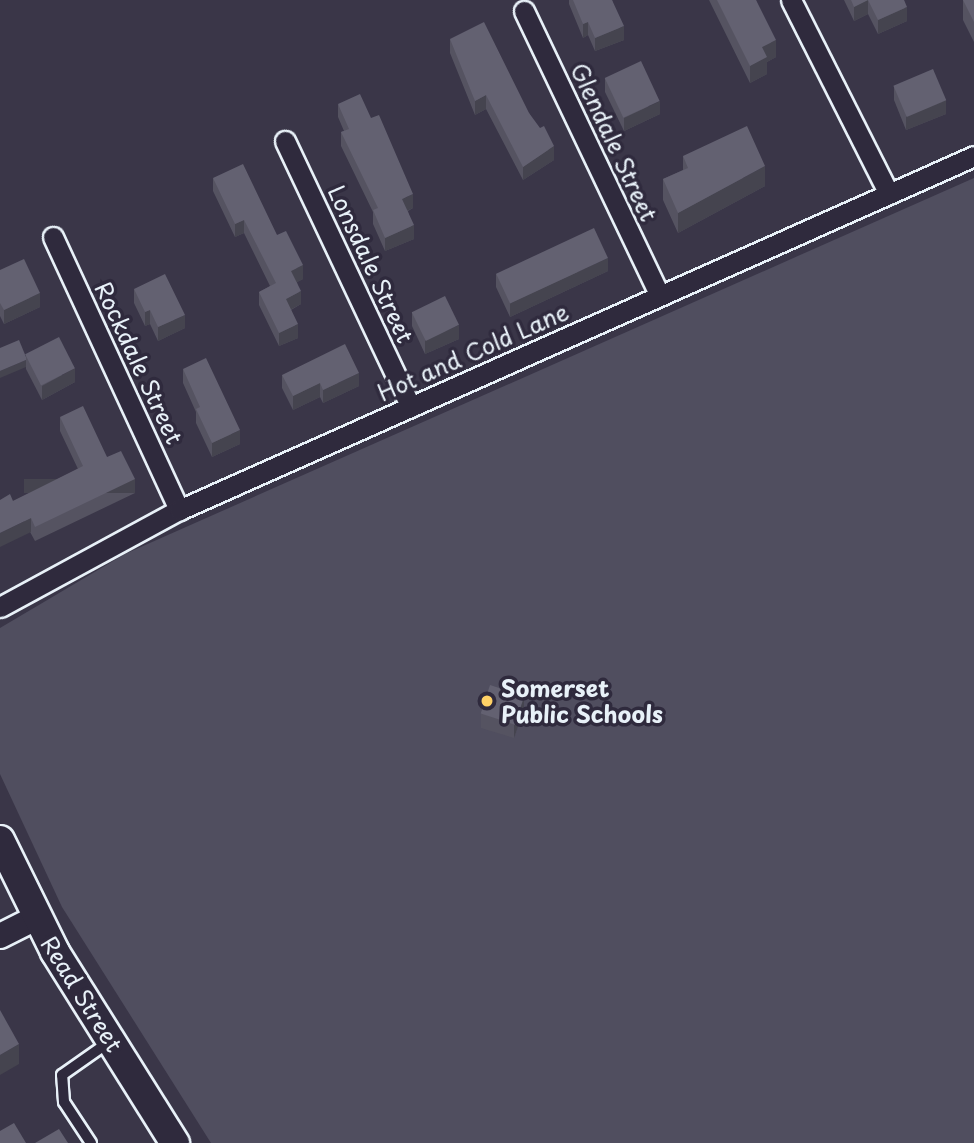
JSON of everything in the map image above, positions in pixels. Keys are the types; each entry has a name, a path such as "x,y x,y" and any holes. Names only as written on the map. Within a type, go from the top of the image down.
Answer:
{"main road":[{"name":"Read Street","path":"0,840 36,918 175,1143"}],"street":[{"path":"791,0 889,194"},
{"name":"Glendale Street","path":"524,11 659,294"},
{"name":"Lonsdale Street","path":"285,141 411,407"},
{"name":"Hot and Cold Lane","path":"0,607 179,510 974,156"},
{"name":"Rockdale Street","path":"53,237 179,510"},
{"path":"0,936 36,918"}],"lane":[{"path":"91,1143 64,1102 62,1075 111,1041"}],"shaded area":[{"name":"Somerset Public Schools","path":"974,178 974,1143 211,1143 62,907 0,774 0,628 125,554"}],"building":[{"path":"573,0 612,0 624,26 595,38 588,22 583,24"},
{"path":"717,0 756,0 776,40 762,47 767,57 750,66"},
{"path":"851,0 868,0 854,7"},
{"path":"868,0 904,0 907,7 878,20"},
{"path":"963,0 974,0 974,22"},
{"path":"484,22 529,113 540,128 544,126 554,146 523,167 486,95 475,101 450,39"},
{"path":"641,61 660,101 623,118 605,78"},
{"path":"933,69 946,100 907,117 893,86"},
{"path":"360,94 371,118 379,115 413,194 402,199 414,225 385,238 373,210 378,208 341,132 349,129 338,104"},
{"path":"747,126 765,166 678,213 663,179 688,168 683,156"},
{"path":"243,164 277,235 286,231 303,265 291,271 301,291 286,299 298,324 279,333 259,292 276,283 244,220 235,224 213,178"},
{"path":"594,228 608,258 510,304 496,274"},
{"path":"24,259 40,293 4,310 0,303 0,270"},
{"path":"165,274 185,315 158,327 150,310 145,312 134,289"},
{"path":"445,296 459,325 426,341 412,312"},
{"path":"59,337 75,368 41,385 25,354"},
{"path":"19,340 26,360 0,371 0,348"},
{"path":"345,344 359,373 323,390 320,383 293,396 282,375"},
{"path":"206,358 240,430 212,443 196,409 200,407 183,369"},
{"path":"83,406 107,457 121,451 135,479 35,527 31,518 0,533 0,500 10,494 13,501 83,466 60,417"},
{"path":"490,685 524,696 515,725 481,714"},
{"path":"0,1010 19,1044 0,1055"},
{"path":"14,1123 26,1143 0,1143 0,1131"},
{"path":"59,1129 68,1143 35,1143"}],"place":[{"name":"Somerset Public Schools","path":"487,701"}]}
